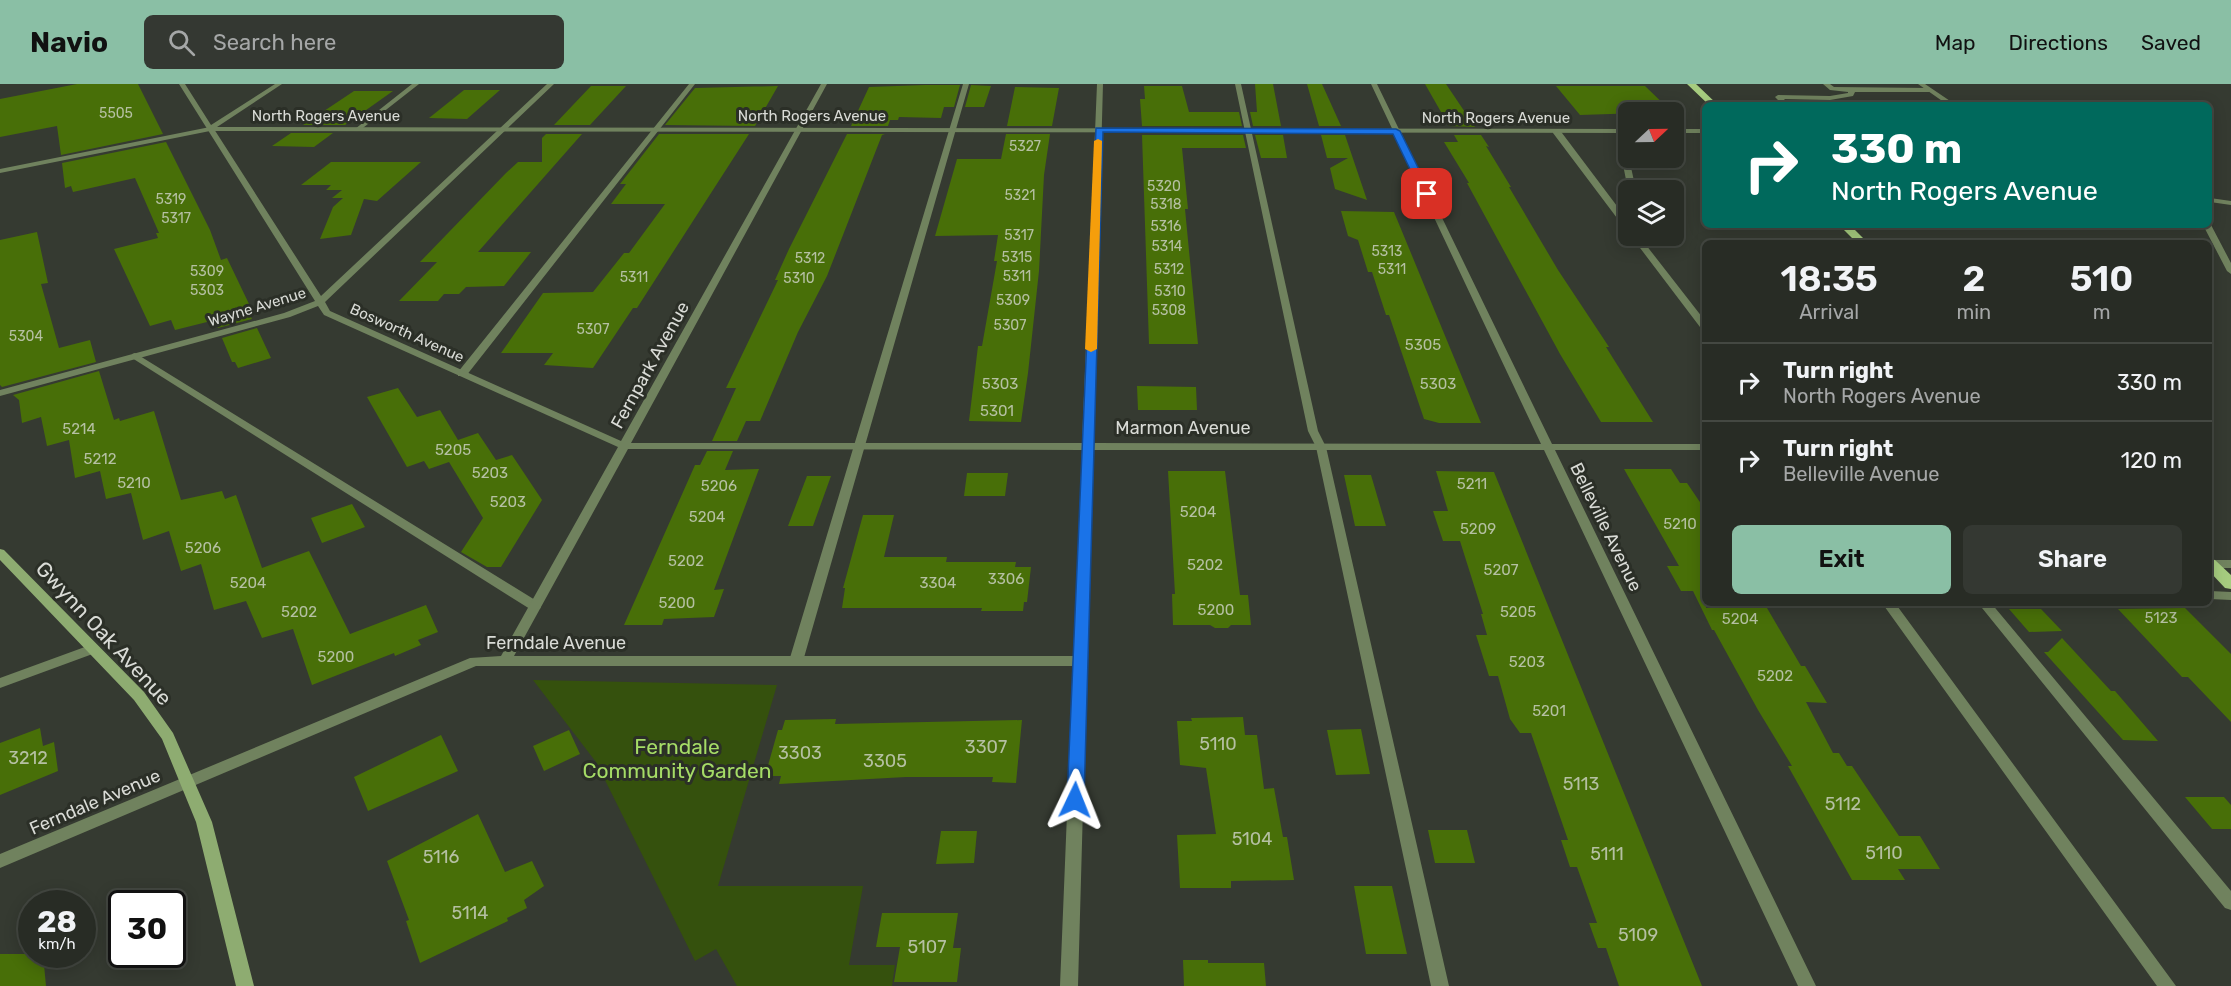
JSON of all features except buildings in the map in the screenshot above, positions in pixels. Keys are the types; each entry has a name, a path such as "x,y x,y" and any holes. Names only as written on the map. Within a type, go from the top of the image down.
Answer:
{"main road":[{"path":"1691,84 1711,102"},
{"path":"1847,228 1860,240"},
{"name":"Gwynn Oak Avenue","path":"0,553 139,696 168,737 189,781 204,822 245,986"},
{"path":"2212,566 2231,584"}],"street":[{"name":"Bosworth Avenue","path":"182,84 327,313 624,446"},
{"path":"210,129 279,84"},
{"path":"357,130 417,84"},
{"name":"Wayne Avenue","path":"0,393 287,315 320,302 551,84"},
{"path":"462,374 692,84"},
{"name":"Fernpark Avenue","path":"505,661 824,84"},
{"path":"796,661 966,84"},
{"path":"1069,986 1100,84"},
{"path":"1238,84 1313,431 1321,447 1440,986"},
{"name":"Belleville Avenue","path":"1374,84 1807,986"},
{"path":"1826,84 1832,89 1929,90"},
{"path":"1921,84 1948,102"},
{"path":"1784,102 1778,97 1840,97 1851,95 1852,90"},
{"path":"1811,98 1816,102"},
{"name":"North Rogers Avenue","path":"0,171 210,129 1618,131"},
{"path":"1556,131 1618,213"},
{"path":"1684,131 1702,131"},
{"path":"2212,200 2231,203"},
{"path":"2209,228 2231,271"},
{"path":"1643,246 1702,324"},
{"path":"135,356 536,606"},
{"name":"Marmon Avenue","path":"624,446 1702,447"},
{"path":"2212,564 2231,564"},
{"path":"2212,596 2231,596"},
{"path":"1890,606 2167,986"},
{"path":"1986,606 2231,903"},
{"path":"0,683 93,649"},
{"name":"Ferndale Avenue","path":"0,861 475,661 1080,661"}],"green space":[{"name":"Ferndale Community Garden","path":"533,680 777,685 718,886 863,886 849,965 895,965 892,986 737,986 716,949 695,961 596,762"}],"slow traffic":[{"path":"1091,349 1098,141"}],"route":[{"path":"1075,800 1099,130 1396,131 1427,194"}]}
